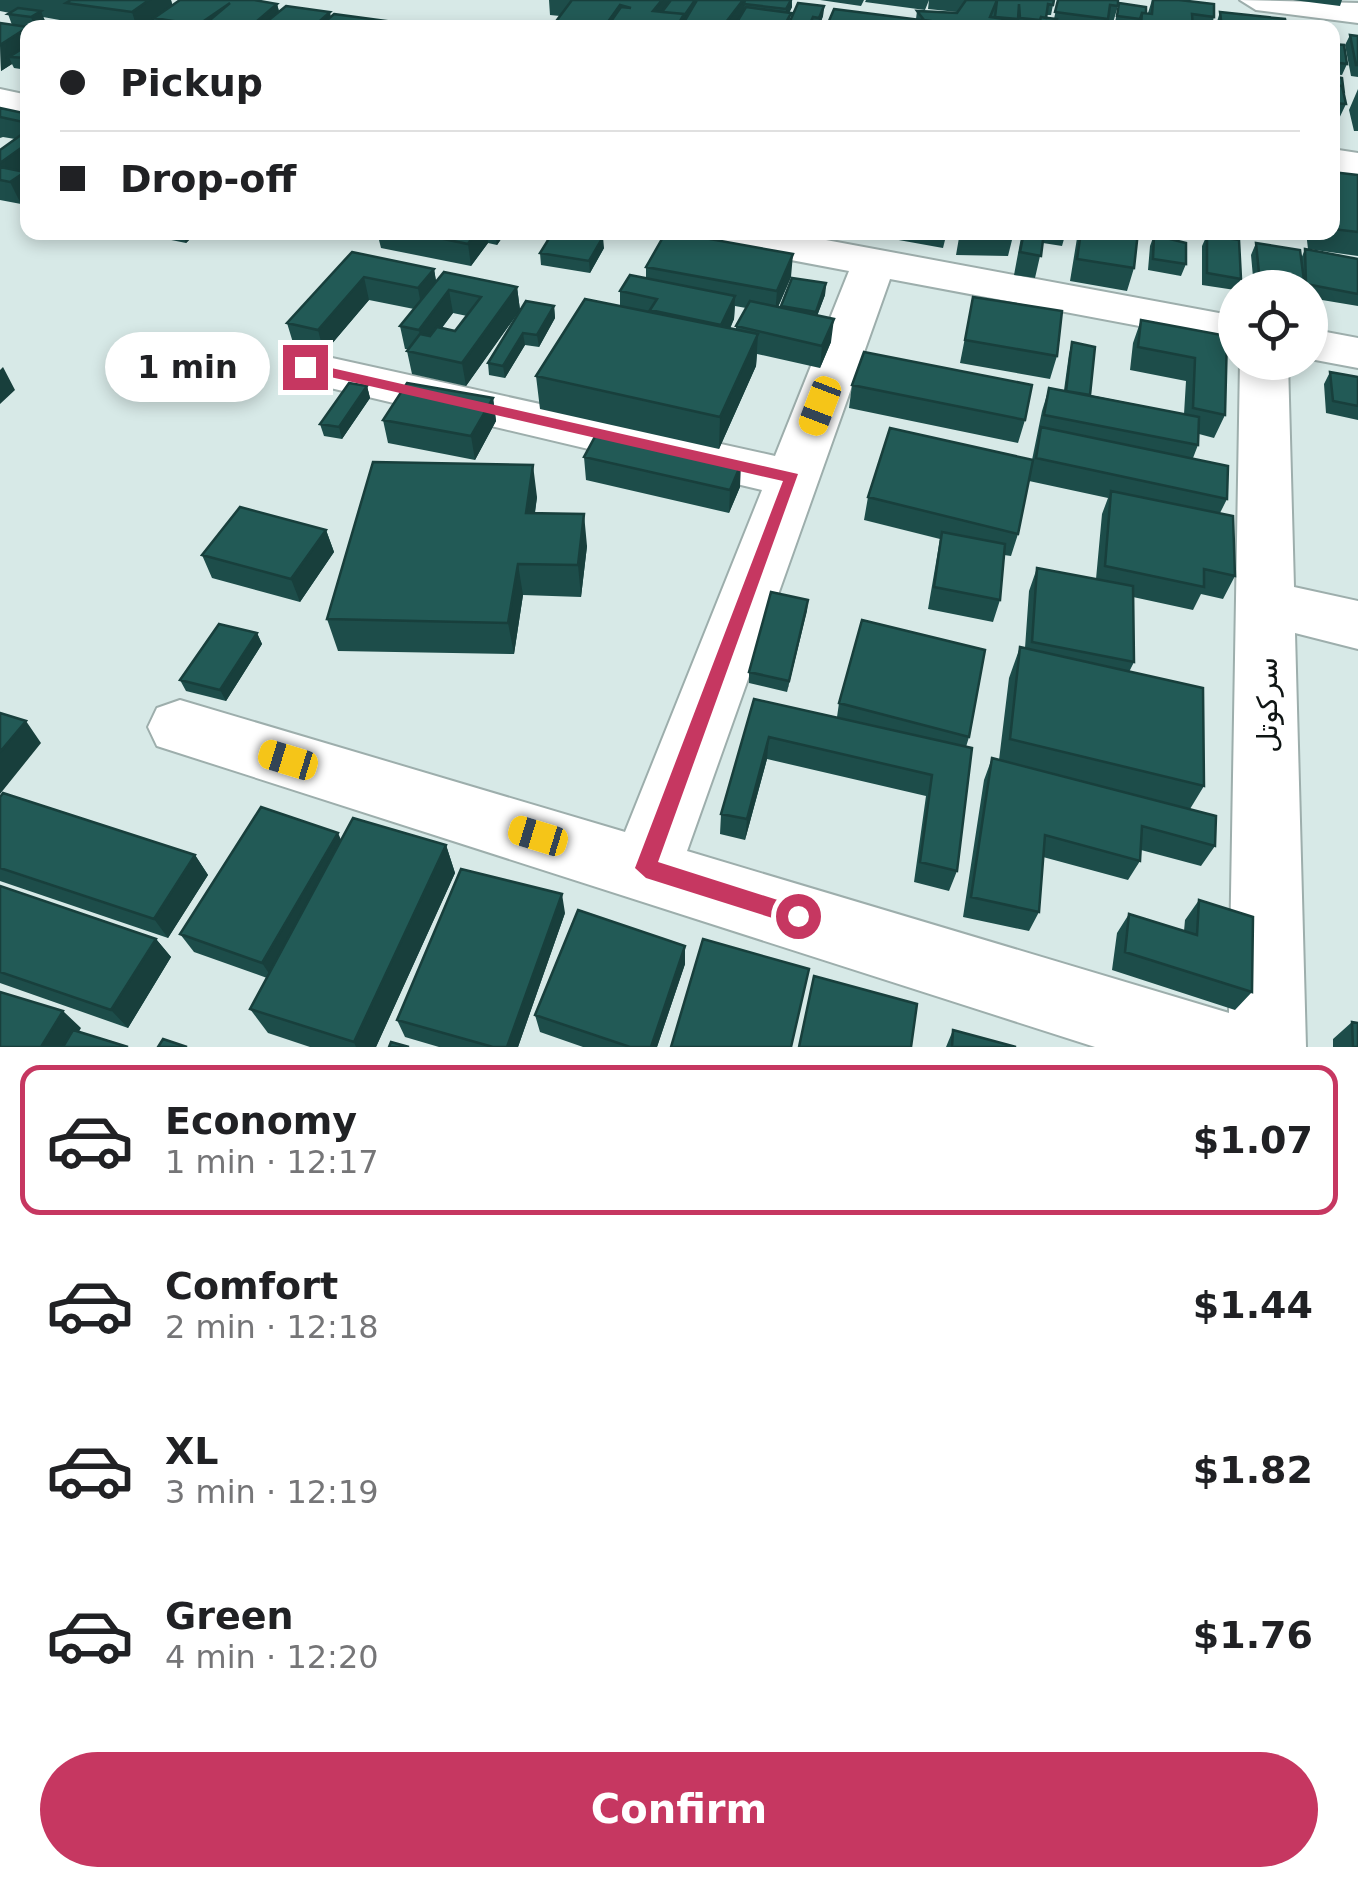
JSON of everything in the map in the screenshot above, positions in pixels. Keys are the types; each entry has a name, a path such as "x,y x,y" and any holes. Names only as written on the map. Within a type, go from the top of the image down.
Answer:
{"street":[{"path":"1256,0 1358,13"},
{"path":"753,240 1218,327"},
{"path":"646,868 874,263"},
{"path":"1328,347 1358,352"},
{"path":"305,367 792,478"},
{"name":"سرکوتل","path":"1264,380 1267,1047"},
{"path":"1267,604 1358,625"},
{"path":"180,728 646,868 1217,1047"}],"building":[{"path":"149,0 132,12 66,3"},
{"path":"180,0 254,0 277,4 258,20 210,20 230,3 205,20 154,18"},
{"path":"572,0 662,0 653,11 684,14 681,20 612,20 621,7 631,8 620,5 609,20 557,20"},
{"path":"671,0 695,0 684,16 662,12"},
{"path":"697,0 743,0 728,20 685,20"},
{"path":"745,0 791,0 786,9 744,4"},
{"path":"966,0 997,0 990,17 1011,20 924,20 917,11 957,13"},
{"path":"997,0 1054,0 1053,5 1048,4 1046,18 1040,20 1020,18 1019,4 1018,19 995,17"},
{"path":"1058,0 1118,0 1118,6 1110,5 1108,19 1055,12"},
{"path":"1153,0 1214,4 1214,17 1192,14 1192,20 1141,20 1142,13 1152,14"},
{"path":"798,3 824,6 819,18 791,20"},
{"path":"1119,3 1146,7 1146,13 1140,19 1117,16"},
{"path":"286,6 330,12 321,20 269,20"},
{"path":"746,7 791,13 787,20 738,20"},
{"path":"18,8 41,11 31,17 8,14"},
{"path":"834,9 921,20 829,20"},
{"path":"1220,12 1285,20 1221,20"},
{"path":"334,14 378,20 327,20"},
{"path":"0,23 20,26 20,32 0,45"},
{"path":"1350,35 1358,36 1358,65 1356,65"},
{"path":"1340,45 1344,45 1347,64 1340,63"},
{"path":"1340,86 1342,86 1346,104 1340,104"},
{"path":"0,108 20,112 20,121 0,117"},
{"path":"20,136 20,149 0,163 0,150"},
{"path":"0,167 20,171 10,182 0,180"},
{"path":"1340,173 1358,175 1358,232 1340,230"},
{"path":"548,240 601,240 589,261 540,253"},
{"path":"661,240 715,240 793,254 777,291 646,267"},
{"path":"1022,240 1043,240 1041,256 1020,252"},
{"path":"1080,240 1137,240 1134,268 1077,259"},
{"path":"1154,240 1186,243 1186,264 1153,259"},
{"path":"1207,240 1239,240 1241,270 1218,270 1218,275 1207,273"},
{"path":"1256,243 1300,250 1303,270 1259,270"},
{"path":"1305,249 1358,259 1358,294 1328,288 1328,270 1306,270"},
{"path":"352,252 434,269 418,288 364,277 318,330 287,323"},
{"path":"444,272 517,287 462,363 407,351 420,334 430,336 437,327 455,331 481,297 449,290 419,330 400,326"},
{"path":"630,275 735,296 721,325 650,310 657,299 620,291"},
{"path":"792,278 826,283 816,312 781,306"},
{"path":"973,297 1062,311 1057,356 965,340"},
{"path":"585,299 758,334 720,417 536,376"},
{"path":"526,301 554,306 537,335 523,333 503,366 488,363"},
{"path":"750,301 834,319 822,346 736,326"},
{"path":"1141,320 1218,334 1218,380 1226,380 1225,415 1193,408 1195,358 1138,347"},
{"path":"1072,342 1095,347 1090,395 1066,391"},
{"path":"864,352 1032,385 1025,420 852,385"},
{"path":"1330,372 1358,377 1358,406 1333,401"},
{"path":"349,383 367,386 339,427 320,424"},
{"path":"407,383 493,398 471,436 383,420"},
{"path":"1049,388 1199,417 1198,445 1044,415"},
{"path":"1041,427 1228,466 1227,499 1036,458"},
{"path":"890,428 1033,460 1018,534 868,497"},
{"path":"597,433 741,464 730,490 584,457"},
{"path":"373,462 533,465 526,513 584,514 578,565 518,564 508,623 327,619"},
{"path":"1111,491 1233,516 1235,576 1204,569 1204,587 1105,566"},
{"path":"240,507 326,530 291,579 202,555"},
{"path":"942,532 1005,544 1000,600 934,587"},
{"path":"1037,568 1133,586 1134,662 1032,642"},
{"path":"771,592 808,600 789,681 749,672"},
{"path":"862,620 985,650 969,737 839,703"},
{"path":"219,624 257,633 220,690 180,680"},
{"path":"1020,647 1203,688 1204,786 1010,739"},
{"path":"754,699 972,748 957,871 920,862 932,775 769,737 747,819 721,814"},
{"path":"0,713 26,721 0,752"},
{"path":"992,758 1216,816 1215,846 1142,826 1140,861 1045,835 1039,912 971,897"},
{"path":"3,793 195,855 154,919 0,868"},
{"path":"261,807 338,833 262,963 180,934"},
{"path":"353,818 446,845 354,1042 250,1009"},
{"path":"461,869 562,894 507,1047 493,1047 397,1020"},
{"path":"0,886 156,939 111,1010 0,972"},
{"path":"1199,900 1253,917 1252,992 1125,952 1129,914 1197,935"},
{"path":"578,910 685,946 651,1047 630,1047 535,1015"},
{"path":"703,939 809,969 791,1047 671,1047"},
{"path":"814,976 917,1004 911,1047 799,1047"},
{"path":"0,992 63,1011 41,1047 0,1047"},
{"path":"1352,1022 1358,1023 1358,1047 1353,1047"},
{"path":"73,1030 128,1047 63,1047"},
{"path":"953,1030 1016,1047 952,1047"},
{"path":"163,1039 187,1047 158,1047"}],"route":[{"path":"305,367 792,478 646,868 798,916"}]}
